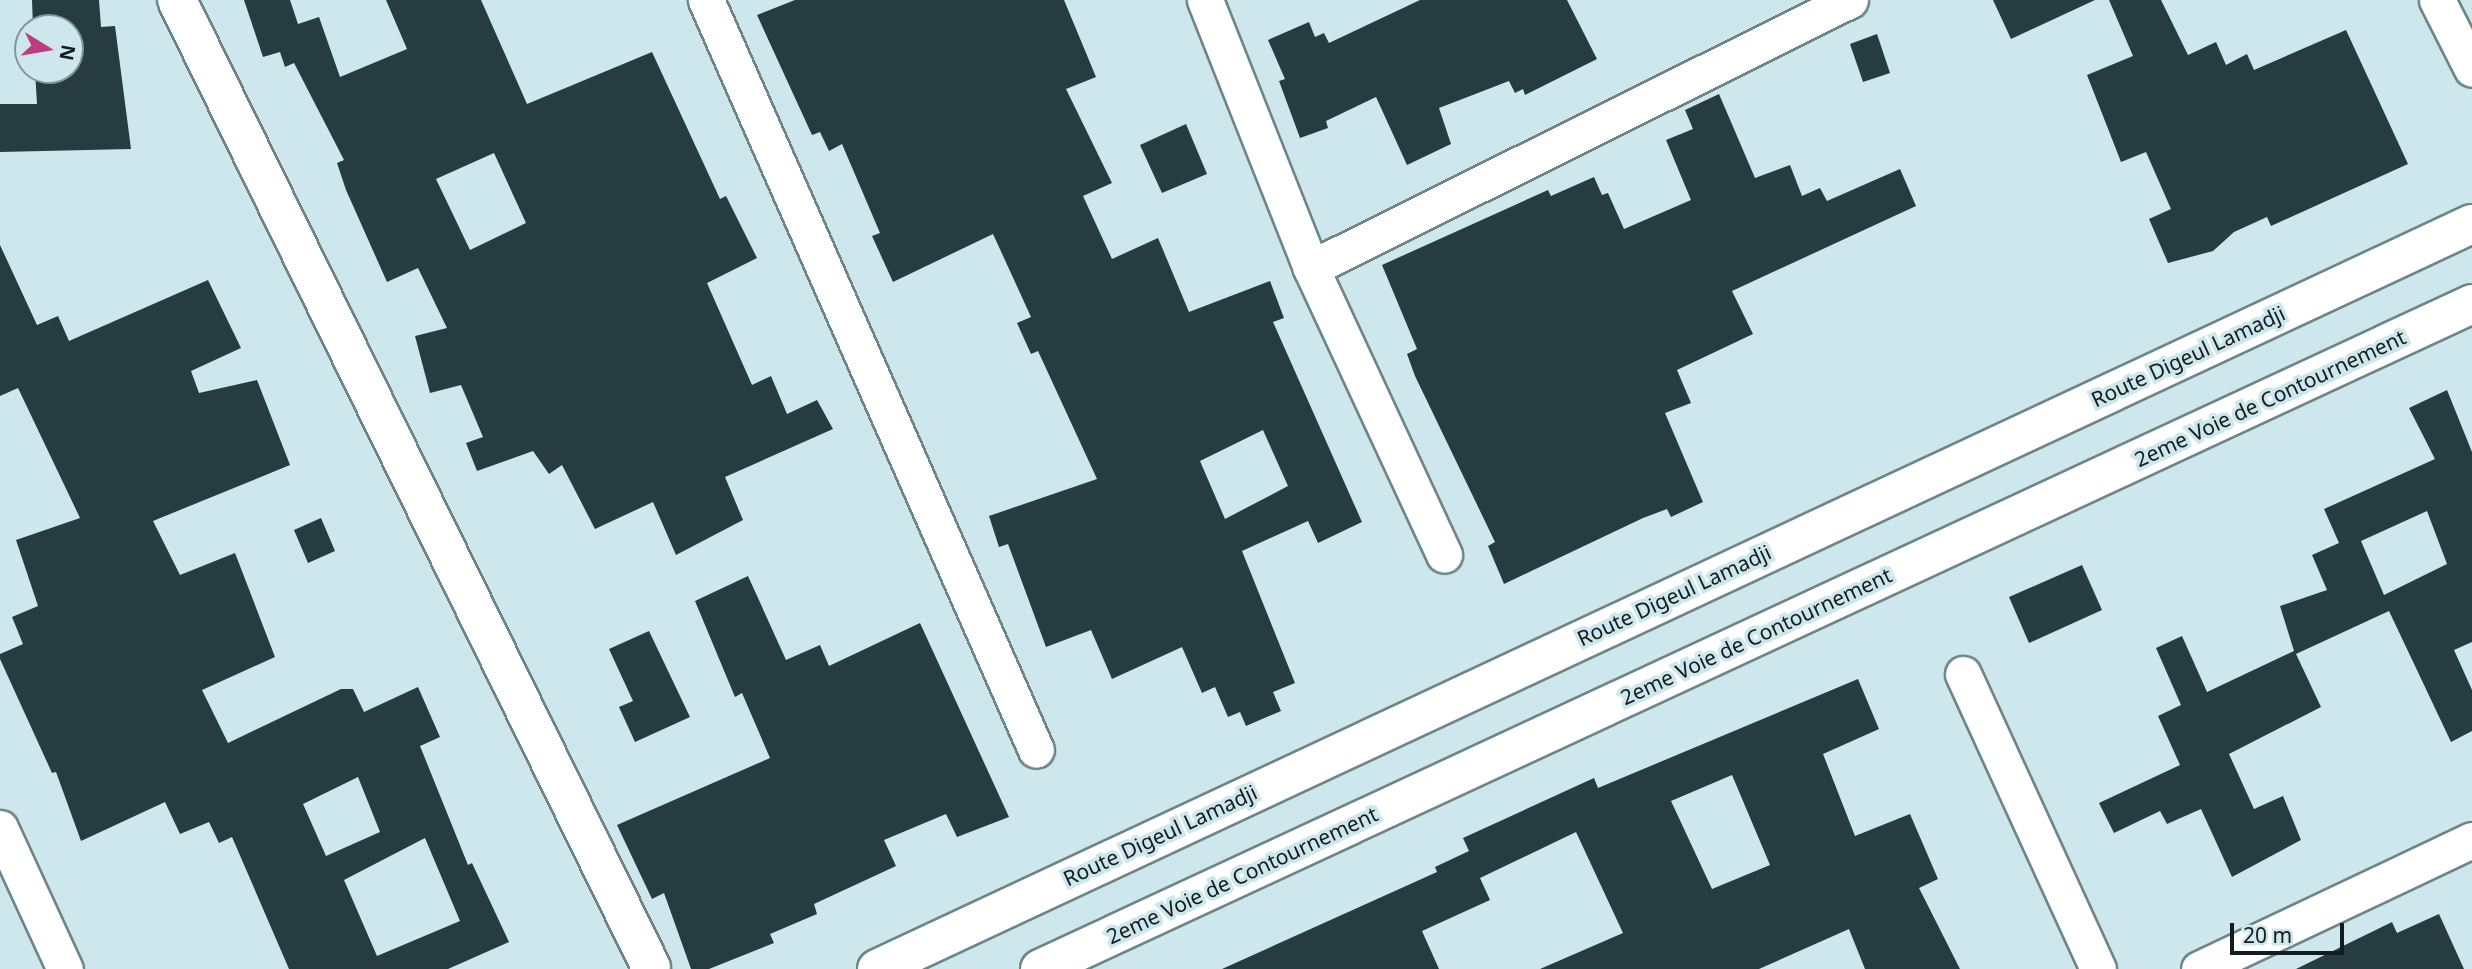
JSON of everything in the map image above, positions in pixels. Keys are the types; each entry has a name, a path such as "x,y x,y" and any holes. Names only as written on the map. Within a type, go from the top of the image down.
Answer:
{"main road":[{"path":"177,0 651,967"},
{"name":"Route Digeul Lamadji","path":"877,969 2472,224"},
{"name":"2eme Voie de Contournement","path":"1040,969 2472,304"}],"street":[{"path":"706,0 1036,750"},
{"path":"1205,0 1311,268 1444,555"},
{"path":"1311,268 1850,0"},
{"path":"2437,0 2472,69"},
{"path":"1963,674 2098,969"},
{"path":"0,828 65,969"},
{"path":"2199,969 2472,840"}],"building":[{"path":"32,0 99,0 101,27 115,26 131,149 0,152 0,104 37,104 36,84 84,84 84,14 32,14"},
{"path":"244,0 290,0 298,24 319,17 340,77 407,49 386,0 481,0 527,104 652,52 720,199 726,196 757,258 707,283 752,385 771,376 787,414 817,400 833,429 725,477 743,520 676,555 653,502 595,529 562,465 549,474 533,451 477,471 466,443 483,437 461,385 430,393 415,336 447,328 418,268 387,282 346,190 337,163 344,160 294,63 285,67 280,52 263,57","holes":["494,153 526,223 470,250 436,179"]},
{"path":"795,0 1064,0 1096,77 1066,89 1112,183 1083,196 1112,259 1158,238 1189,312 1270,281 1284,318 1273,322 1362,522 1318,543 1308,521 1242,551 1295,683 1273,692 1281,711 1246,726 1240,712 1228,717 1215,687 1202,693 1182,647 1112,679 1091,630 1046,647 1008,544 999,547 989,516 1097,479 1038,351 1031,354 1017,323 1031,317 993,234 893,282 872,236 880,233 842,144 829,151 820,132 812,135 757,15","holes":["1263,430 1288,486 1225,519 1200,461"]},
{"path":"1420,0 1567,0 1597,59 1525,95 1523,89 1515,93 1509,81 1439,108 1451,144 1407,165 1376,97 1326,121 1328,128 1300,138 1279,81 1285,79 1268,40 1309,22 1315,37 1324,33 1329,43"},
{"path":"1993,0 2095,0 2011,39"},
{"path":"2109,0 2161,0 2188,55 2216,42 2226,65 2247,54 2254,70 2346,30 2408,164 2271,226 2267,217 2234,232 2213,251 2168,263 2149,219 2171,209 2146,152 2121,162 2087,75 2133,56"},
{"path":"1877,34 1890,73 1863,82 1850,44"},
{"path":"1719,94 1755,178 1790,165 1802,196 1820,188 1827,201 1900,169 1916,206 1732,291 1753,334 1677,370 1691,403 1665,413 1703,502 1671,517 1667,509 1643,518 1504,584 1488,546 1495,542 1415,376 1407,354 1417,349 1382,265 1548,190 1551,196 1594,177 1602,195 1608,193 1624,229 1691,200 1666,140 1693,129 1685,110"},
{"path":"1186,124 1207,174 1162,193 1140,145"},
{"path":"0,245 37,325 58,316 69,341 208,280 241,348 191,371 199,393 257,380 290,465 153,521 180,575 235,553 275,657 202,690 228,743 341,689 353,689 364,712 418,687 440,737 420,746 468,865 472,863 509,942 448,969 289,969 232,837 219,843 209,822 180,834 165,802 81,841 56,772 52,773 0,659 0,654 23,644 12,617 38,606 16,540 80,518 18,388 0,396","holes":["358,777 380,832 326,856 303,804","425,838 460,921 377,956 344,880"]},
{"path":"2447,390 2472,452 2472,642 2454,650 2472,690 2472,731 2451,742 2389,611 2296,654 2321,707 2229,754 2254,809 2283,796 2301,840 2232,877 2201,809 2167,824 2160,811 2114,833 2099,803 2180,765 2158,716 2181,705 2156,648 2182,636 2207,692 2294,651 2280,606 2327,590 2312,555 2339,543 2324,509 2435,459 2409,408","holes":["2427,511 2447,564 2384,595 2361,541"]},
{"path":"321,518 335,551 308,563 294,530"},
{"path":"2082,565 2102,610 2029,643 2009,597"},
{"path":"748,576 786,660 820,645 829,666 920,623 1009,817 957,837 946,814 884,840 896,866 814,904 817,914 770,934 774,943 709,969 691,969 664,893 652,899 617,825 770,758 742,693 735,697 695,601"},
{"path":"649,631 690,717 635,742 619,707 633,701 609,649"},
{"path":"1858,679 1879,729 1823,754 1855,836 1910,814 1938,879 1919,888 1960,969 1865,969 1849,929 1759,969 1540,969 1623,933 1576,832 1480,878 1490,900 1422,931 1439,969 1222,969 1437,872 1435,867 1469,851 1463,838 1594,778 1598,788","holes":["1732,775 1770,865 1712,889 1671,801"]},
{"path":"2439,914 2464,969 2296,969 2392,922 2397,933"}]}
